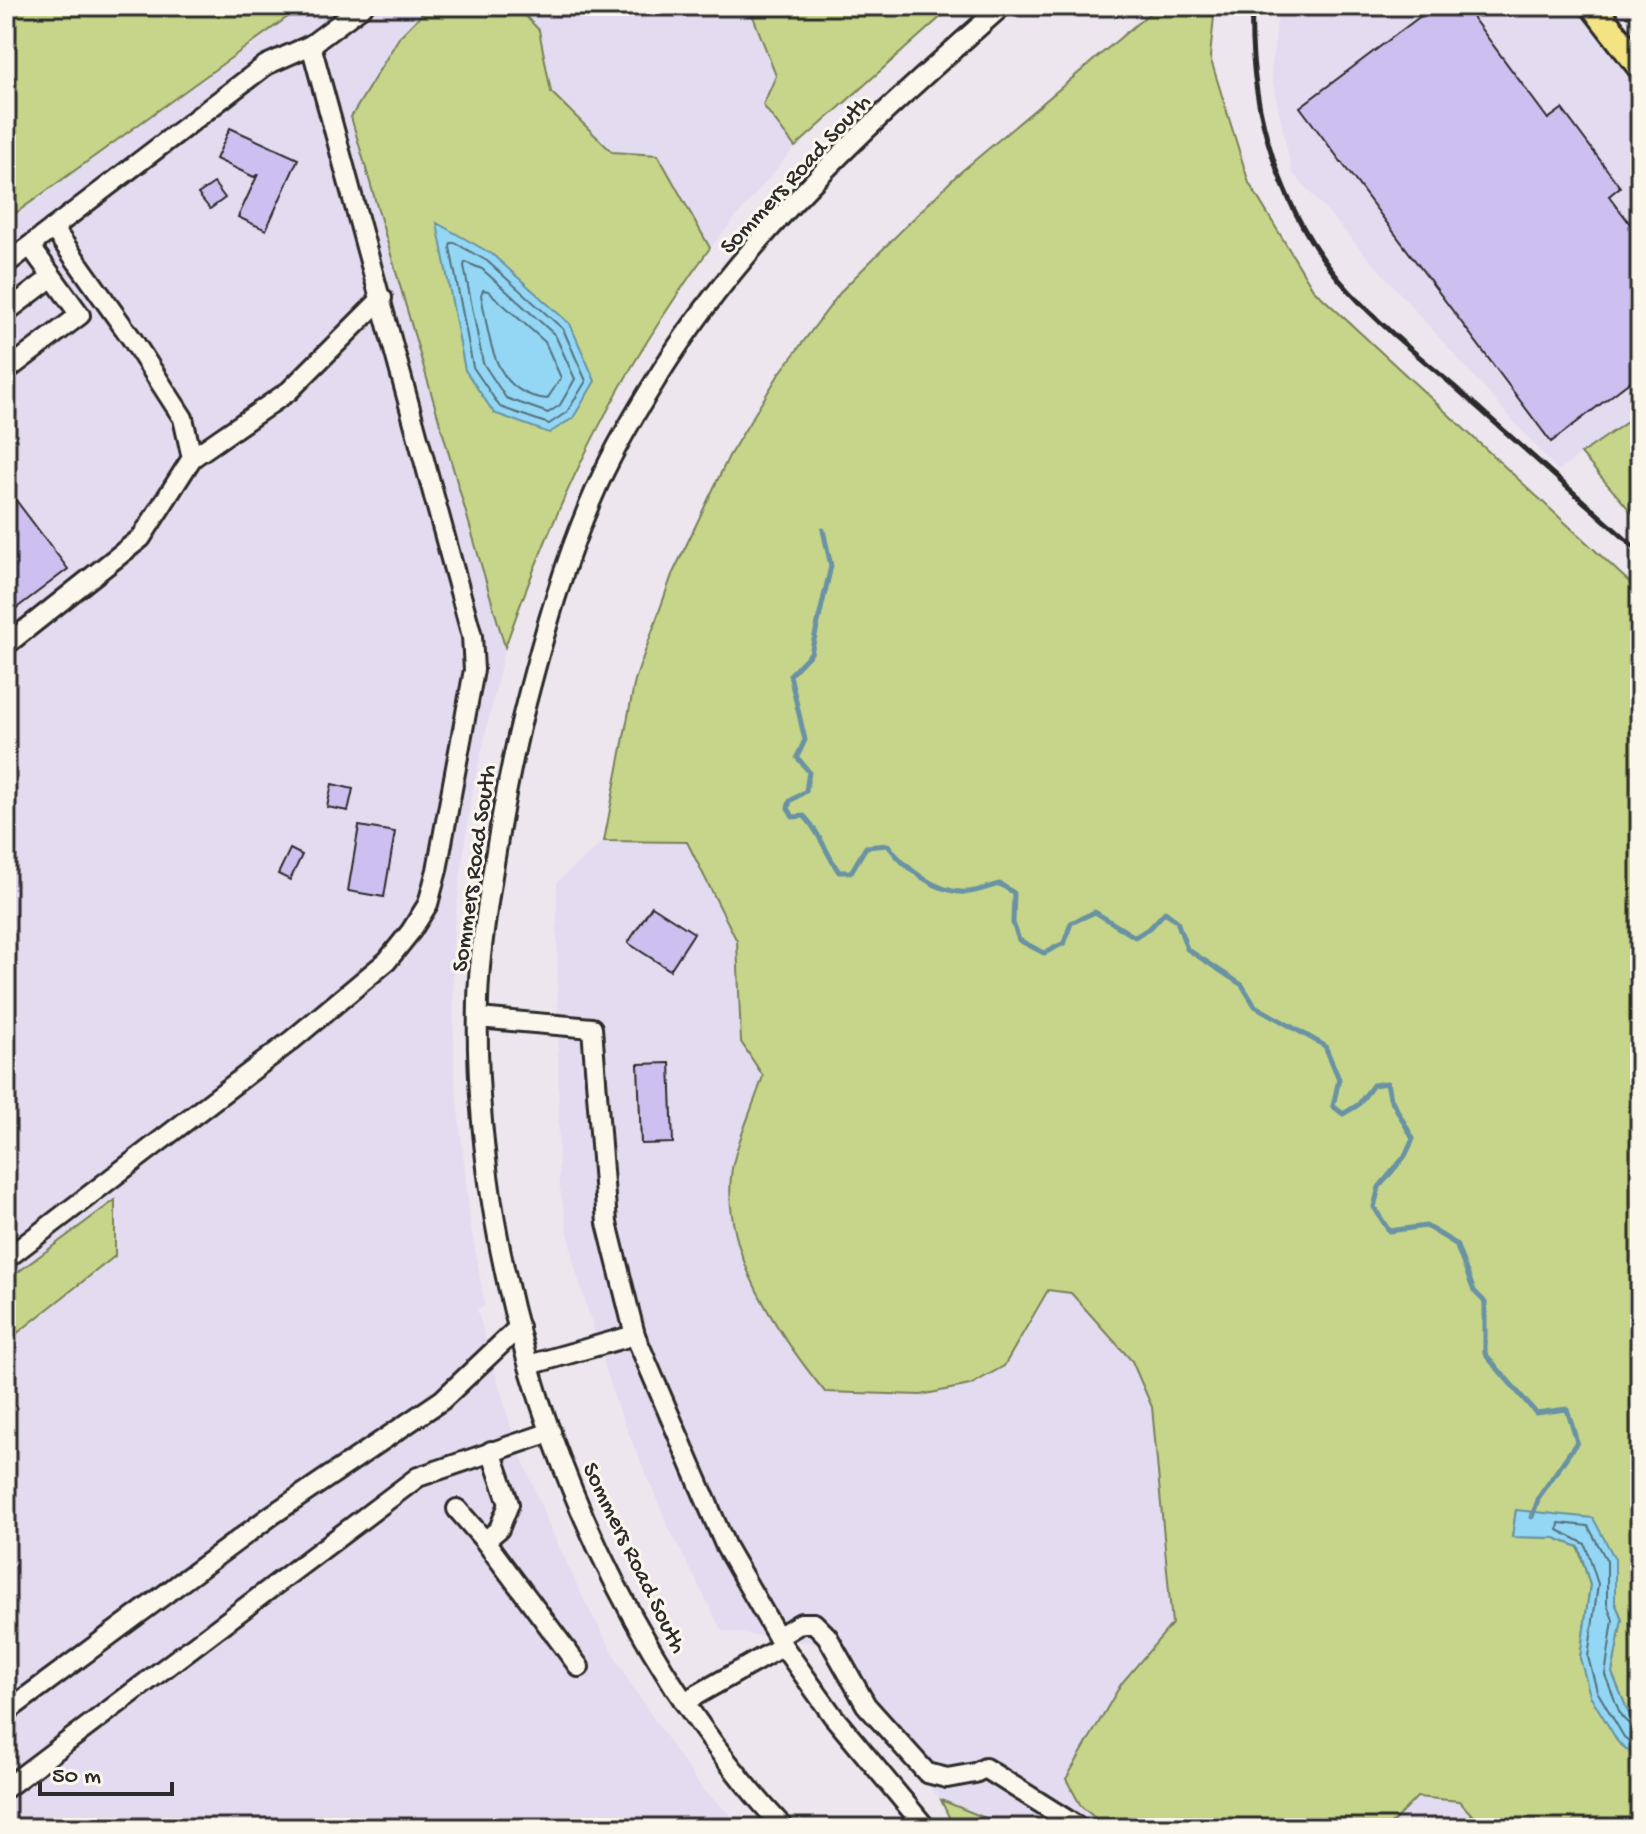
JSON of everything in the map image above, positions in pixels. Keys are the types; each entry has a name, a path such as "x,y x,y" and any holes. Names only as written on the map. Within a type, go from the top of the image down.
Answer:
{"main road":[{"path":"1593,6 1640,67"}],"street":[{"path":"6,264 266,65 311,45 363,6"},
{"name":"Sommers Road South","path":"771,1824 710,1742 634,1617 576,1499 551,1432 519,1327 501,1252 488,1176 479,1075 480,964 509,771 539,650 593,496 618,444 659,375 709,303 769,227 891,104 1002,6"},
{"path":"6,1259 292,1040 387,961 428,904 471,690 474,652 467,612 311,45"},
{"path":"53,228 132,339 183,418 192,458"},
{"path":"6,371 80,315 30,246"},
{"path":"6,312 52,277"},
{"path":"6,645 141,538 192,458 289,391 382,298"},
{"path":"478,1018 592,1028 607,1223 635,1335 726,1547 780,1642 833,1716 926,1828"},
{"path":"6,1712 272,1515 442,1400 519,1327"},
{"path":"529,1365 635,1335"},
{"path":"6,1788 418,1477 551,1432"},
{"path":"485,1541 499,1529 509,1504 491,1451"},
{"path":"457,1509 485,1541 579,1667"},
{"path":"684,1702 780,1642 801,1623 814,1623 827,1636 866,1705 927,1773 947,1778 985,1768 1080,1828"}],"shaded area":[{"path":"303,6 430,6 400,36 351,117 505,647 470,802 453,936 454,1072 471,1228 485,1306 477,1309 514,1438 547,1521 585,1602 628,1680 678,1755 703,1790 745,1828 6,1828 6,1342 115,1256 114,1201 6,1281 6,220"},
{"path":"516,6 752,6 777,76 763,105 795,147 710,248 658,155 612,153 551,92 539,30"},
{"path":"1279,6 1580,6 1640,83 1640,413 1558,471 1292,172 1271,73"},
{"path":"604,841 687,842 737,942 741,1041 763,1076 731,1173 730,1214 746,1265 788,1346 825,1391 1004,1366 1048,1290 1071,1293 1132,1361 1152,1407 1172,1624 1121,1684 1081,1806 1107,1828 1010,1828 941,1800 858,1709 817,1643 722,1631 668,1526 616,1403 574,1264 559,1183 557,882"},
{"path":"1417,1797 1459,1801 1484,1828 1387,1828"}],"green space":[{"path":"6,6 303,6 6,220"},
{"path":"430,6 516,6 539,30 551,92 612,152 658,155 710,248 646,343 592,440 546,540 505,647 351,117 400,36"},
{"path":"752,6 953,6 795,147 763,105 776,76 751,11"},
{"path":"1158,6 1215,6 1210,57 1249,183 1313,289 1640,592 1640,1723 1628,1712 1612,1673 1622,1619 1615,1603 1615,1559 1516,1510 1512,1537 1555,1538 1578,1547 1590,1585 1580,1658 1618,1742 1640,1760 1640,1828 1484,1828 1459,1801 1417,1797 1387,1828 1107,1828 1081,1806 1066,1779 1121,1684 1172,1624 1152,1407 1132,1361 1071,1293 1048,1290 1004,1366 970,1385 921,1395 825,1392 772,1319 757,1292 736,1234 731,1205 731,1176 740,1140 763,1076 741,1042 737,941 687,842 604,841 635,680 672,575 729,456 779,374 843,289 956,176"},
{"path":"1640,413 1640,522 1581,454"},
{"path":"115,1200 115,1256 6,1342 6,1281"},
{"path":"941,1800 1010,1828 954,1828"}],"water":[{"path":"437,223 492,254 570,324 595,381 573,418 549,433 494,413 465,370"},
{"path":"1516,1510 1593,1518 1615,1559 1615,1603 1622,1619 1612,1673 1628,1712 1640,1723 1640,1760 1618,1742 1590,1695 1580,1658 1590,1585 1579,1547 1555,1538 1512,1537"}],"building":[{"path":"1434,6 1464,6 1548,119 1562,109 1620,187 1609,196 1640,237 1640,374 1551,442 1300,107"},
{"path":"230,128 298,159 266,230 238,217 258,174 254,177 216,159"},
{"path":"214,183 225,198 210,209 198,194"},
{"path":"6,487 68,569 6,616"},
{"path":"332,784 353,789 348,811 327,807"},
{"path":"359,826 395,832 384,897 348,891"},
{"path":"290,849 302,855 290,880 278,874"},
{"path":"652,906 694,933 670,970 628,943"},
{"path":"670,1063 673,1143 641,1144 638,1064"}],"waterway":[{"path":"823,530 831,566 811,653 790,675 805,740 797,757 809,772 806,791 790,801 788,808 793,817 804,816 809,821 839,872 851,872 866,847 888,845 913,871 934,885 969,892 1000,884 1014,893 1013,923 1019,940 1044,953 1064,943 1071,923 1095,912 1135,937 1151,927 1165,912 1177,921 1187,949 1242,985 1255,1006 1325,1046 1339,1079 1333,1106 1343,1114 1358,1105 1373,1085 1387,1083 1390,1097 1413,1139 1405,1156 1379,1187 1374,1207 1389,1231 1426,1226 1456,1244 1474,1291 1485,1302 1485,1354 1536,1413 1567,1409 1577,1442 1539,1497 1532,1517"}],"railway":[{"path":"1252,6 1256,83 1273,159 1305,230 1326,262 1350,292 1391,332 1640,552"}]}
